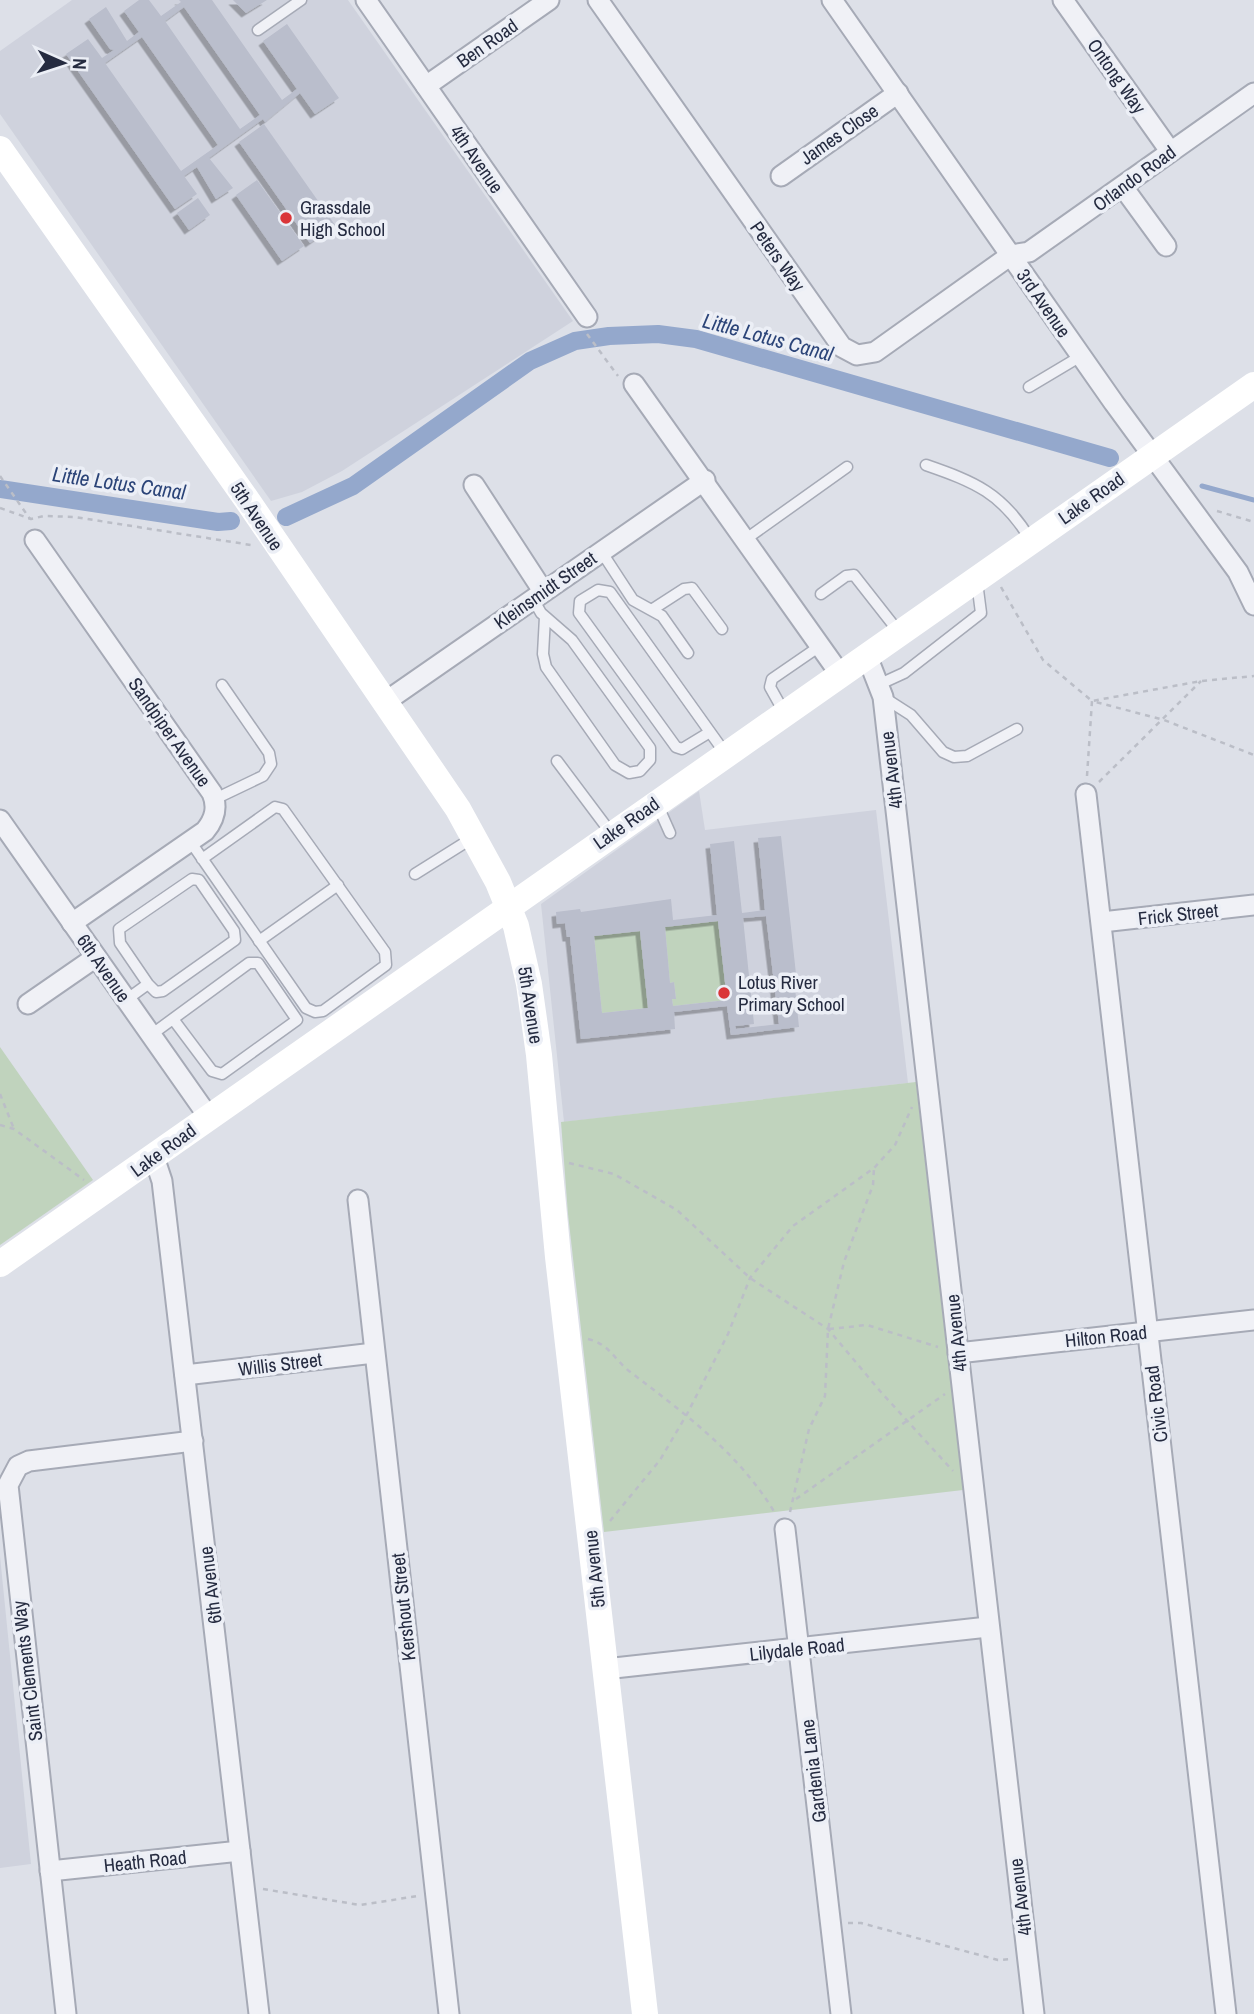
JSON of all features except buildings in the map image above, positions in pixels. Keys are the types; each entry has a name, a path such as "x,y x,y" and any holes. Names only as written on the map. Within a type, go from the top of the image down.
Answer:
{"main road":[{"name":"5th Avenue","path":"0,149 247,500 267,545 385,702 474,837 508,905 529,984 645,2014"},
{"name":"Lake Road","path":"0,1264 508,905 1254,385"}],"street":[{"name":"4th Avenue","path":"366,0 587,325"},
{"name":"Ben Road","path":"426,86 549,0"},
{"name":"Peters Way","path":"598,0 848,351 858,355 875,352 1011,255"},
{"name":"3rd Avenue","path":"832,0 1081,356 1238,572 1254,605"},
{"name":"Ontong Way","path":"1063,0 1170,151"},
{"name":"James Close","path":"780,176 898,93"},
{"name":"Orlando Road","path":"1011,255 1028,252 1254,93"},
{"path":"1123,187 1166,246"},
{"path":"634,384 705,480 840,674"},
{"name":"Kleinsmidt Street","path":"385,702 705,480"},
{"path":"474,485 538,595"},
{"name":"Sandpiper Avenue","path":"35,540 215,799 215,811 210,825 72,923"},
{"name":"4th Avenue","path":"867,656 881,690 1034,2014"},
{"name":"Civic Road","path":"1086,794 1226,2014"},
{"name":"6th Avenue","path":"0,820 208,1116"},
{"name":"Frick Street","path":"1102,922 1254,905"},
{"path":"27,1004 96,957"},
{"name":"6th Avenue","path":"154,1157 162,1181 259,2014"},
{"name":"Kershout Street","path":"358,1200 449,2014"},
{"name":"Hilton Road","path":"958,1353 1254,1320"},
{"name":"Willis Street","path":"185,1374 374,1353"},
{"name":"Saint Clements Way","path":"66,2014 6,1474 29,1461 193,1441"},
{"name":"Gardenia Lane","path":"785,1529 841,2014"},
{"name":"Lilydale Road","path":"605,1669 988,1627"},
{"name":"Heath Road","path":"50,1871 240,1851"}],"lane":[{"path":"258,30 301,0"},
{"path":"1029,387 1081,356"},
{"path":"926,465 971,481 995,495 1015,516 1031,540"},
{"path":"746,539 847,467"},
{"path":"601,551 633,600 662,616 688,653"},
{"path":"983,573 981,613 881,690 911,715 943,752 954,757 967,757 1017,729"},
{"path":"821,594 846,576 854,575 899,633"},
{"path":"653,610 684,589 692,588 722,629"},
{"path":"710,732 682,749 676,747 579,613 580,601 598,590 610,592 726,754"},
{"path":"538,595 545,618 542,654 546,667 615,765 629,773 640,771 650,760 650,748 572,640 545,618"},
{"path":"784,713 770,687 772,679 820,646"},
{"path":"215,799 263,776 271,764 269,753 222,685"},
{"path":"557,761 611,834"},
{"path":"656,802 670,833"},
{"path":"190,841 202,859 306,1008 315,1012 323,1011 383,968 387,962 385,952 286,811 279,807 202,859"},
{"path":"415,874 474,837"},
{"path":"192,879 199,880 234,931 235,940 163,991 156,992 148,984 120,943 119,929 192,879"},
{"path":"259,941 338,885"},
{"path":"151,1035 173,1019 252,962 258,963 298,1020 222,1074 212,1071 173,1019"},
{"path":"126,1000 148,984"}],"path":[{"path":"587,325 601,353 624,384 634,384"},
{"path":"0,476 31,519"},
{"path":"1185,500 1254,522"},
{"path":"0,508 31,519 44,516 75,517 219,542 267,545"},
{"path":"983,573 1043,660 1092,701 1164,720 1254,755"},
{"path":"1092,701 1201,681 1254,676"},
{"path":"1086,794 1201,681"},
{"path":"1086,794 1092,701"},
{"path":"591,1546 660,1460 729,1334 750,1278 793,1226 874,1168 895,1145 926,1076"},
{"path":"0,1094 14,1129"},
{"path":"0,1125 14,1129 85,1181 88,1186"},
{"path":"549,1158 614,1174 677,1210 750,1278 828,1329 960,1479 973,1477"},
{"path":"785,1529 809,1429 825,1396 828,1329 844,1262 873,1185 874,1168"},
{"path":"828,1329 867,1325 958,1353"},
{"path":"568,1343 589,1339 606,1344 626,1368 687,1413 757,1482 785,1529"},
{"path":"794,1500 909,1422 961,1381"},
{"path":"244,1886 360,1905 436,1894"},
{"path":"831,1924 861,1923 998,1960 1027,1957"}],"shaded area":[{"name":"Grassdale High School","path":"72,0 348,0 573,321 342,471 302,492 271,501 0,114 0,51"},
{"name":"Lotus River Primary School","path":"699,791 705,830 876,810 908,1083 564,1122 541,904"},
{"path":"0,1556 31,1864 0,1868"}],"green space":[{"path":"718,921 727,1000 673,1006 672,999 676,999 674,982 670,983 665,927"},
{"path":"640,931 648,1008 602,1013 594,936"},
{"path":"0,1047 93,1180 0,1245"},
{"path":"916,1082 963,1490 604,1532 568,1214 561,1122"}],"waterway":[{"name":"Little Lotus Canal","path":"286,517 353,486 530,361 575,341 609,336 658,334 696,339 1110,458"},
{"name":"Little Lotus Canal","path":"1202,486 1254,500"},
{"name":"Little Lotus Canal","path":"0,489 218,522 231,521"}],"place":[{"name":"Grassdale High School","path":"286,218"},
{"name":"Lotus River Primary School","path":"724,993"}]}
